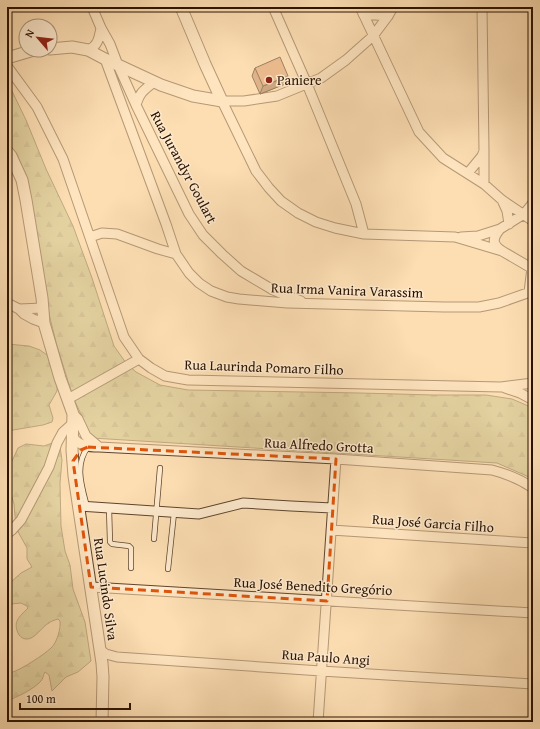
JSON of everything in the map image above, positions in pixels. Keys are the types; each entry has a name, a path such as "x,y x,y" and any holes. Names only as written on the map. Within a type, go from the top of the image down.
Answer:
{"street":[{"name":"Rua Jurandyr Goulart","path":"92,7 110,44 136,105 189,214 203,235 241,271 273,290 309,304"},
{"path":"181,7 205,64 256,171 281,201 298,213 316,222 335,228 364,234 455,237 479,240 532,268 531,291"},
{"path":"273,7 307,84 356,204 364,234"},
{"path":"58,48 72,47 88,50 154,82 193,96 222,101 244,101 278,96 321,78 346,60 373,36 393,7"},
{"path":"482,7 484,184"},
{"path":"361,11 388,16"},
{"path":"361,11 419,132 443,158 484,184 502,200 533,221"},
{"path":"88,50 93,48 96,44 101,28"},
{"path":"360,48 380,49"},
{"path":"7,58 18,55"},
{"name":"Rua Irma Vanira Varassim","path":"105,59 176,254 189,273 199,283 211,291 227,297 246,300 309,304 434,307 479,307 499,303 531,291"},
{"name":"Rua Laurinda Pomaro Filho","path":"7,66 37,107 63,159 124,337 139,359 151,368 165,376 188,380 501,387 533,383"},
{"name":"Rua Jurandyr Goulart","path":"136,105 142,91 154,82"},
{"name":"Rua Lucindo Silva","path":"7,151 11,156 22,180 42,298 44,323 73,418 73,456 83,506 91,587 102,663 102,722"},
{"path":"468,173 482,156 484,151"},
{"path":"502,200 507,211 509,224"},
{"path":"479,240 524,214 533,203"},
{"path":"500,229 496,234 494,244 502,251"},
{"path":"90,238 102,233 116,234 176,254"},
{"path":"7,303 33,319 44,323"},
{"path":"19,309 43,308"},
{"path":"68,399 139,359"},
{"name":"Rua Laurinda Pomaro Filho","path":"501,387 520,393 533,400"},
{"path":"7,534 21,520 49,467 62,432 73,418 78,419 86,436 99,447"},
{"path":"73,437 77,442 88,447"},
{"path":"73,456 88,447"},
{"name":"Rua Alfredo Grotta","path":"88,447 336,459 492,470 507,474 533,488"},
{"path":"318,722 336,459"},
{"path":"83,506 199,514 243,503 332,508"},
{"name":"Rua José Garcia Filho","path":"331,530 533,543"},
{"name":"Rua José Benedito Gregório","path":"91,587 533,613"},
{"name":"Rua Paulo Angi","path":"100,650 106,654 117,657 533,684"},
{"name":"Rua Paulo Angi","path":"102,663 111,658 117,657"}],"lane":[{"path":"83,506 80,478 81,464 88,447"},
{"path":"154,539 160,468"},
{"path":"109,508 110,542 112,544 129,546 131,548 131,568"},
{"path":"168,569 174,513"}],"highlighted area":[{"path":"88,447 336,459 327,601 91,587 73,461 81,450"}],"green space":[{"path":"7,85 11,89 26,120 46,169 73,226 114,346 126,363 136,372 160,385 188,390 486,395 512,399 533,408 533,482 529,477 497,463 92,438 73,397 57,346 49,314 39,246 7,145"},
{"path":"7,344 29,346 40,350 51,358 58,377 57,391 49,405 53,418 52,422 7,431"},
{"path":"55,442 60,447 62,460 60,483 61,526 65,551 70,565 73,589 85,622 91,661 78,672 66,677 52,691 49,675 45,672 42,680 38,684 7,701 7,672 13,672 22,668 51,648 57,639 60,621 58,619 53,621 29,639 24,639 19,635 16,623 19,617 28,608 27,606 21,603 11,604 7,609 7,584 21,573 32,567 27,559 27,548 16,528 14,504 10,491 7,492 7,465 12,461 18,448 26,444 44,446"}],"building":[{"path":"280,57 288,76 263,86 255,68"}],"place":[{"name":"Paniere","path":"269,80"}]}
